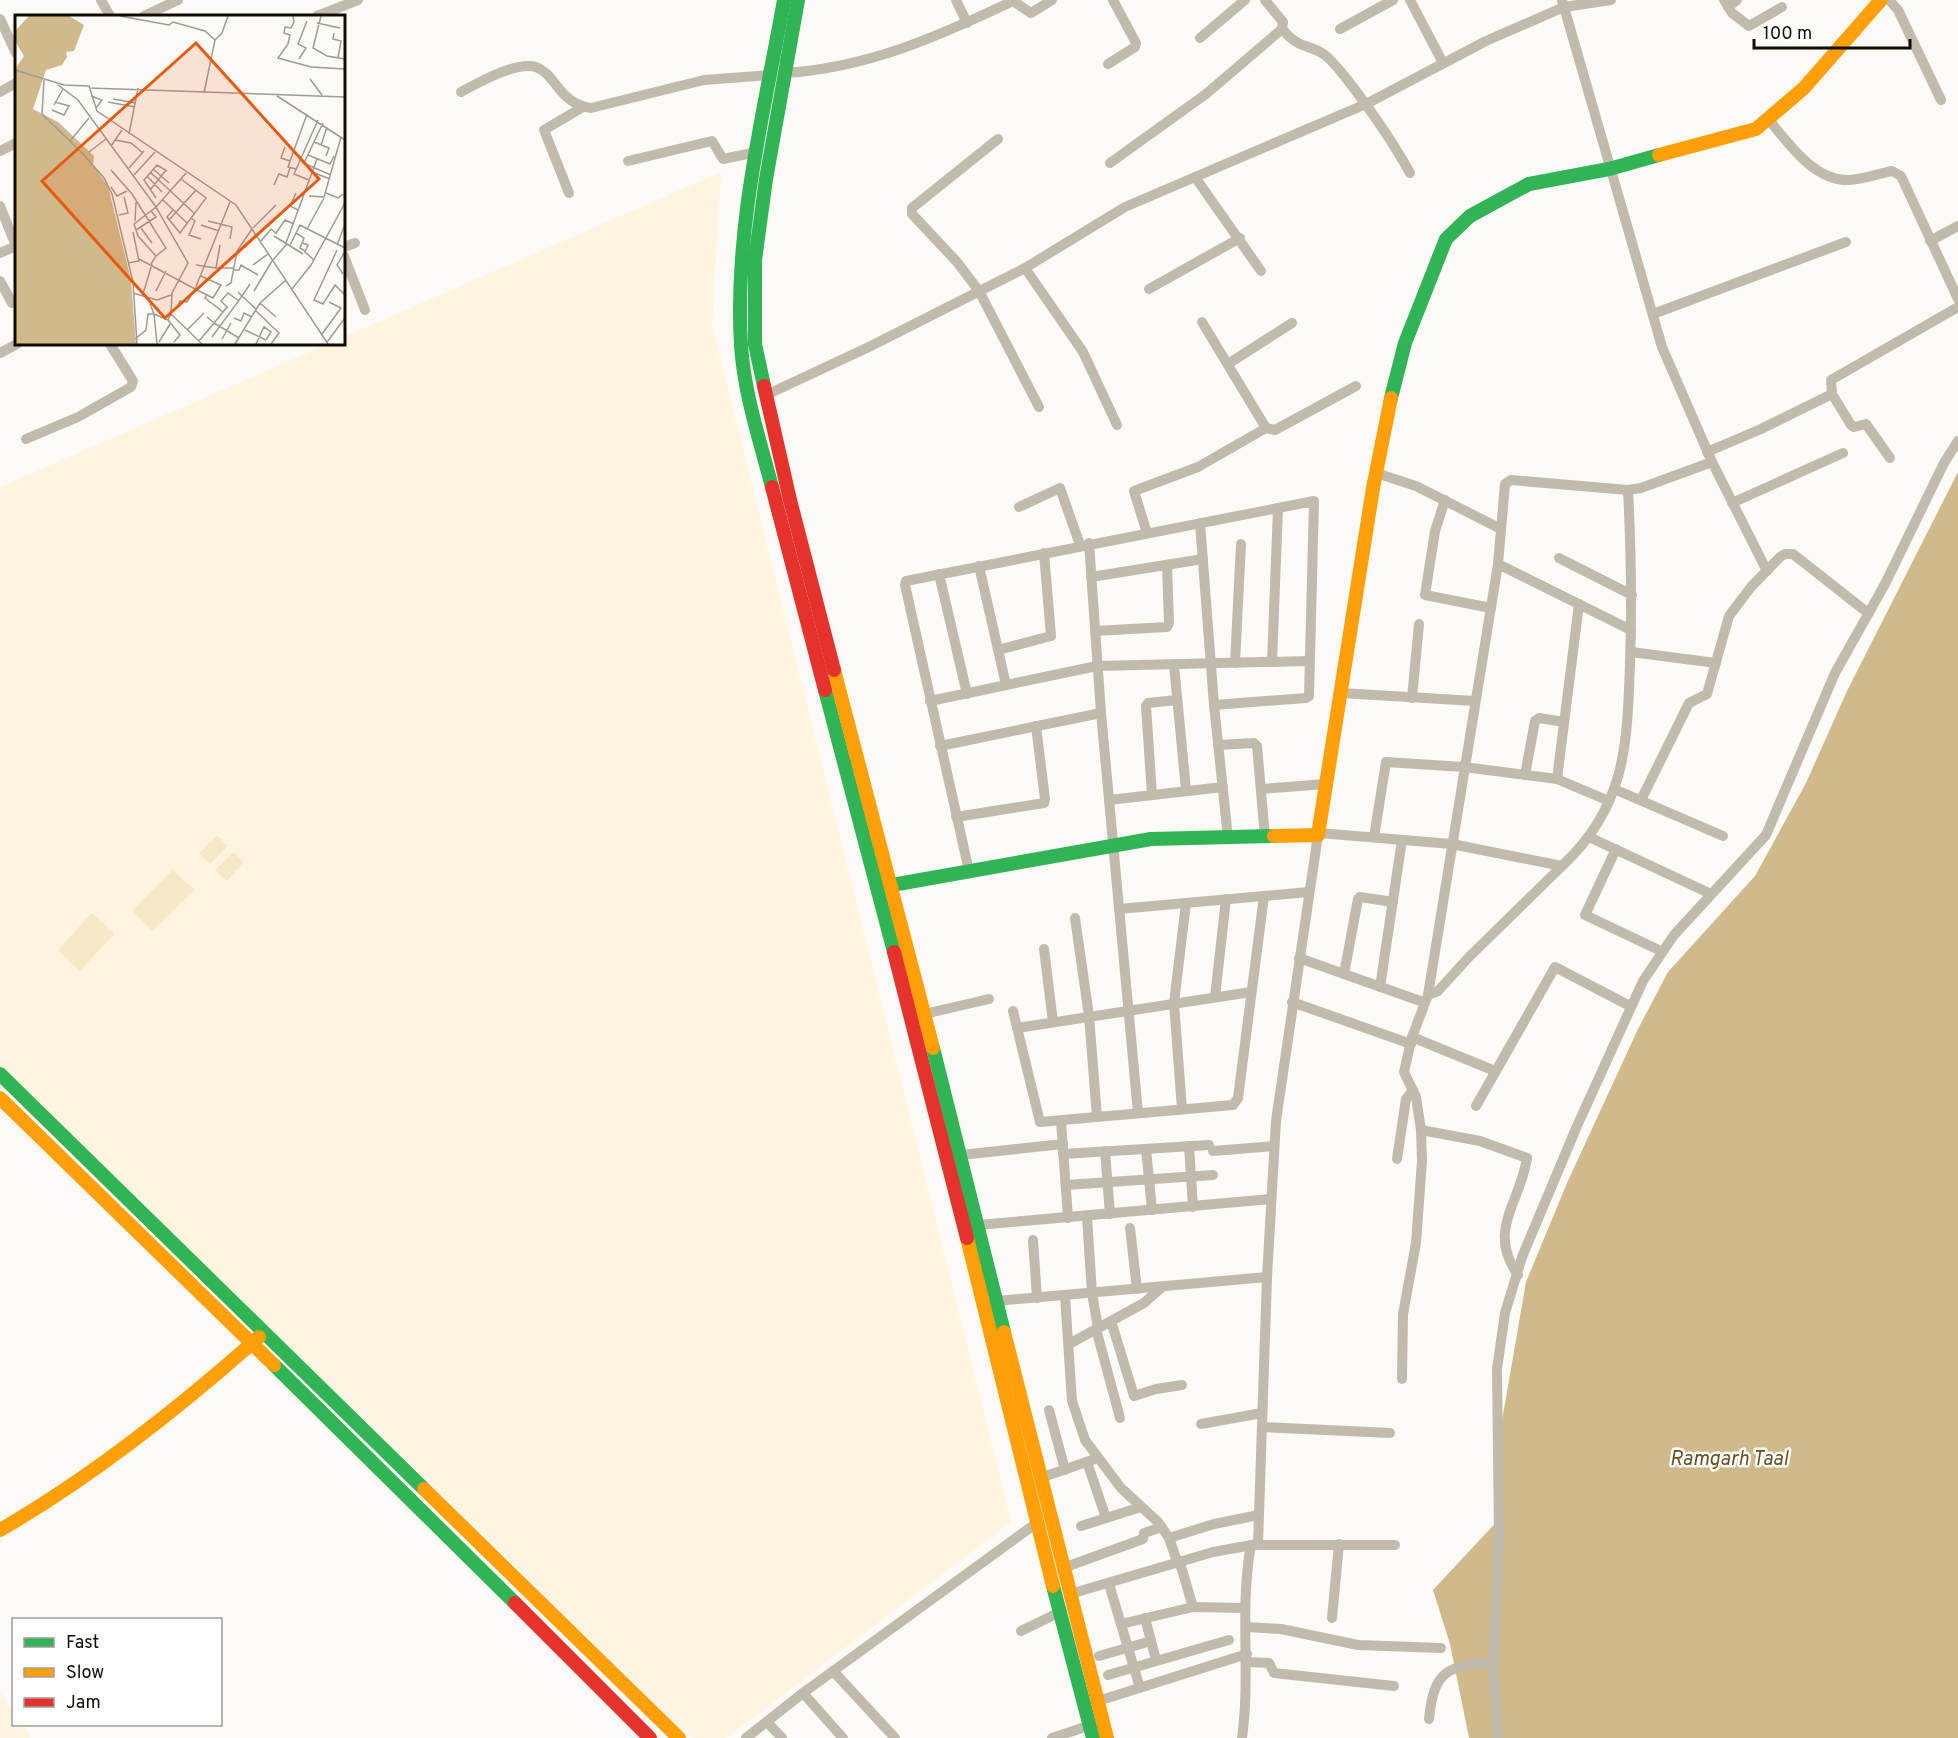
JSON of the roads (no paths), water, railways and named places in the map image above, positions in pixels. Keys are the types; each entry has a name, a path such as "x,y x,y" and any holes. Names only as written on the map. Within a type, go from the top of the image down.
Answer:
{"main road":[{"path":"784,0 741,259 741,345 747,390 1043,1520 1060,1612 1095,1728 1107,1738"},
{"path":"798,0 766,179 755,260 755,344 790,500 962,1155 1040,1478 1043,1520 1063,1568 1098,1701 1095,1728"},
{"path":"892,885 1151,839 1318,834 1376,473 1405,343 1446,239 1470,216 1529,184 1610,169 1756,129 1804,88 1881,0"},
{"path":"0,1074 679,1738"},
{"path":"0,1098 123,1221 252,1343 650,1738"},
{"path":"0,1530 80,1479 177,1406 265,1331"}],"street":[{"path":"101,0 109,15"},
{"path":"146,15 178,0"},
{"path":"320,15 358,0"},
{"path":"956,0 967,23"},
{"path":"785,74 853,65 967,23 1013,1 1030,13 1052,0"},
{"path":"1108,64 1135,47 1136,43 1113,0"},
{"path":"1200,38 1245,0"},
{"path":"1110,163 1206,94 1282,29 1284,22 1265,0"},
{"path":"1340,29 1393,0"},
{"path":"1410,0 1443,63"},
{"path":"766,394 1025,268 1125,207 1366,104 1563,4 1611,0"},
{"path":"1737,0 1726,4 1749,26 1782,7"},
{"path":"1889,0 1899,10 1941,100"},
{"path":"1563,4 1662,347 1710,457 1767,571"},
{"path":"0,19 15,51"},
{"path":"1282,29 1300,46 1325,55 1340,69 1390,137 1410,173"},
{"path":"461,92 501,72 530,66 541,70 563,95 583,107"},
{"path":"569,193 544,130 583,107 604,105 704,80 771,75"},
{"path":"0,92 15,84"},
{"path":"1769,120 1802,157 1827,175 1850,180 1892,171 1901,176 1958,299"},
{"path":"998,139 912,208 912,214 957,262 979,291 1040,407"},
{"path":"628,161 712,141 723,159 757,152"},
{"path":"0,151 15,144"},
{"path":"1195,177 1261,271"},
{"path":"0,206 15,244"},
{"path":"1930,241 1958,226"},
{"path":"1149,289 1240,238"},
{"path":"1653,314 1846,242"},
{"path":"345,247 355,243"},
{"path":"0,253 15,246"},
{"path":"345,259 365,310"},
{"path":"1025,268 1083,352 1118,425"},
{"path":"0,280 12,303"},
{"path":"1890,458 1866,424 1852,426 1832,394 1831,380 1958,307"},
{"path":"1202,322 1266,428"},
{"path":"1228,364 1292,323"},
{"path":"0,353 15,345"},
{"path":"26,439 78,417 131,387 133,381 111,345"},
{"path":"1147,533 1134,491 1198,467 1266,428 1275,430 1356,386"},
{"path":"1402,1379 1403,1314 1416,1243 1421,1130 1413,1090 1405,1079 1404,1072 1425,998 1452,844 1498,564 1499,528 1505,484 1508,480 1628,490 1641,488 1710,457 1832,394"},
{"path":"1498,1738 1494,1662 1499,1556 1497,1369 1505,1313 1518,1275 1544,1202 1629,1009 1661,951 1766,835 1835,673 1885,584 1944,463 1958,441"},
{"path":"1732,503 1843,453"},
{"path":"1376,473 1445,500 1499,528"},
{"path":"1019,507 1060,488 1085,544 1091,577 1101,713 1138,1113"},
{"path":"1299,958 1380,987 1425,998 1438,991 1589,837 1614,789 1627,745 1632,595 1628,490"},
{"path":"1445,500 1435,531 1425,595 1491,608"},
{"path":"969,871 905,585 908,581 1085,544 1314,501 1316,504 1306,698 1214,705"},
{"path":"1272,662 1278,508"},
{"path":"1200,524 1210,664 1228,838"},
{"path":"1235,663 1241,544"},
{"path":"998,650 1051,636 1044,553"},
{"path":"1641,800 1689,704 1707,694 1729,616 1767,571 1785,554 1793,554 1868,613"},
{"path":"1559,558 1632,595"},
{"path":"1091,577 1203,559"},
{"path":"1498,564 1631,630"},
{"path":"1095,631 1167,627 1167,565"},
{"path":"979,566 1006,685"},
{"path":"939,574 967,694"},
{"path":"1557,779 1579,604"},
{"path":"1412,698 1419,624"},
{"path":"1630,652 1716,663"},
{"path":"930,701 1097,666 1309,661"},
{"path":"1174,665 1186,790"},
{"path":"1341,693 1475,701"},
{"path":"1152,795 1146,706 1148,703 1177,700"},
{"path":"940,746 1101,713"},
{"path":"1525,775 1535,721 1539,718 1564,722"},
{"path":"956,817 1044,803 1036,726"},
{"path":"1218,745 1256,744 1265,837"},
{"path":"1374,837 1384,763 1464,766 1557,779 1609,801"},
{"path":"1261,789 1326,784"},
{"path":"1109,800 1223,787"},
{"path":"1614,789 1723,836"},
{"path":"1242,1738 1247,1703 1245,1608 1259,1515 1267,1277 1275,1146 1292,1002 1318,834 1452,844 1562,866"},
{"path":"1589,837 1711,894"},
{"path":"1380,987 1402,840"},
{"path":"1616,849 1584,915 1661,951"},
{"path":"1119,909 1309,892"},
{"path":"1013,1011 1039,1120 1042,1123 1233,1105 1237,1101 1264,896"},
{"path":"1344,974 1360,897 1393,902"},
{"path":"1215,997 1226,899"},
{"path":"1182,1109 1174,1003 1186,903"},
{"path":"1075,918 1089,1016 1097,1117"},
{"path":"1044,949 1053,1022"},
{"path":"1476,1106 1555,967 1629,1009"},
{"path":"1017,1028 1251,992"},
{"path":"924,1014 989,999"},
{"path":"1292,1002 1412,1040 1495,1071"},
{"path":"1397,1159 1406,1099 1413,1090"},
{"path":"1061,1121 1068,1218"},
{"path":"1421,1130 1480,1141 1527,1158 1511,1207 1504,1242 1506,1256 1518,1275"},
{"path":"962,1155 1063,1149 1105,1151 1189,1146 1211,1148 1275,1146"},
{"path":"1189,1146 1193,1207"},
{"path":"1146,1149 1152,1210"},
{"path":"1105,1151 1110,1214"},
{"path":"1066,1185 1213,1175"},
{"path":"978,1225 1271,1199"},
{"path":"1087,1216 1092,1293 1097,1328 1120,1418"},
{"path":"1130,1228 1137,1289"},
{"path":"1033,1240 1037,1298"},
{"path":"996,1301 1267,1277"},
{"path":"1069,1344 1144,1303 1162,1287"},
{"path":"1065,1296 1073,1406 1088,1446 1126,1493 1162,1527 1169,1538 1193,1607"},
{"path":"1111,1321 1134,1396 1156,1389 1182,1385"},
{"path":"1049,1410 1065,1470"},
{"path":"1201,1424 1262,1413"},
{"path":"1262,1427 1390,1433"},
{"path":"1040,1478 1098,1458"},
{"path":"1087,1462 1106,1518"},
{"path":"1081,1526 1141,1507"},
{"path":"1169,1538 1214,1524 1259,1515"},
{"path":"746,1738 803,1693 1043,1520"},
{"path":"1063,1568 1143,1539 1144,1533 1162,1527"},
{"path":"1332,1618 1339,1544"},
{"path":"1070,1594 1179,1564 1213,1552 1254,1545 1395,1545"},
{"path":"1109,1584 1140,1688"},
{"path":"1121,1624 1193,1607 1245,1608"},
{"path":"1021,1630 1060,1612"},
{"path":"1145,1618 1156,1660"},
{"path":"1245,1627 1281,1629 1365,1646 1441,1648"},
{"path":"1108,1675 1229,1640"},
{"path":"1099,1656 1151,1641"},
{"path":"1176,1655 1182,1675"},
{"path":"1098,1701 1247,1658 1269,1664 1274,1673 1394,1686"},
{"path":"1429,1719 1433,1690 1442,1675 1461,1665 1494,1662"},
{"path":"833,1671 895,1738"},
{"path":"803,1693 843,1738"},
{"path":"767,1722 782,1738"},
{"path":"1052,1738 1095,1728"}],"water":[{"name":"Ramgarh Taal","path":"1958,472 1958,1738 1469,1738 1450,1644 1433,1590 1502,1516 1499,1438 1526,1282 1567,1183 1638,1029 1668,972 1755,876 1806,783 1847,691"}]}
